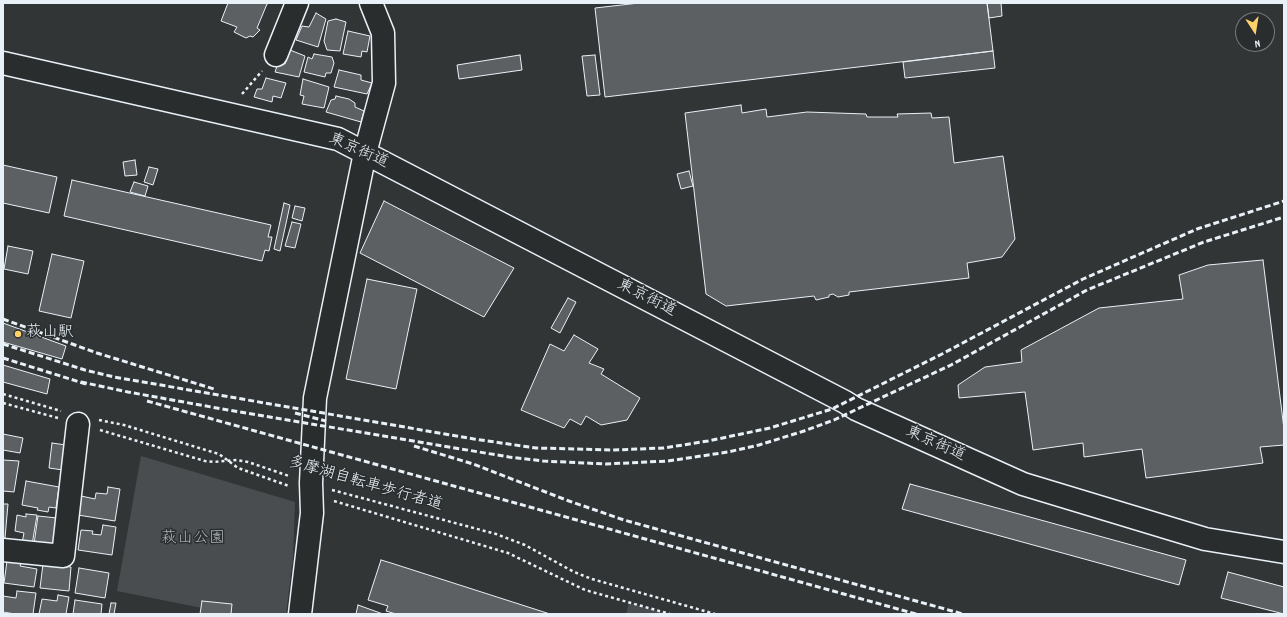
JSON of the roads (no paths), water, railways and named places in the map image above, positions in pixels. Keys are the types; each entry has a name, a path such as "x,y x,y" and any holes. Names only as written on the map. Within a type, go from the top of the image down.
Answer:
{"street":[{"path":"276,56 297,3"},
{"path":"300,614 312,513 315,398 365,152 384,83 383,33 371,3"},
{"name":"東京街道","path":"3,63 338,140 365,152 856,409 1023,484 1206,538 1284,552"},
{"path":"3,550 63,556 79,418"}],"railway":[{"path":"3,344 85,370 114,377 474,439 536,448 613,450 664,448 708,441 770,428 832,409 942,354 1083,279 1197,229 1284,201"},
{"path":"81,382 228,410 509,457 543,461 606,464 668,461 728,452 759,445 834,420 951,365 1087,290 1204,242 1284,217"},
{"path":"3,319 97,353 214,389"},
{"path":"3,358 86,384"},
{"path":"147,401 916,614"},
{"path":"295,413 326,421"},
{"path":"414,446 473,464 569,501 624,520 963,614"}],"place":[{"name":"萩山駅","path":"18,334"}],"park label":[{"name":"萩山公園","path":"193,540"}]}
